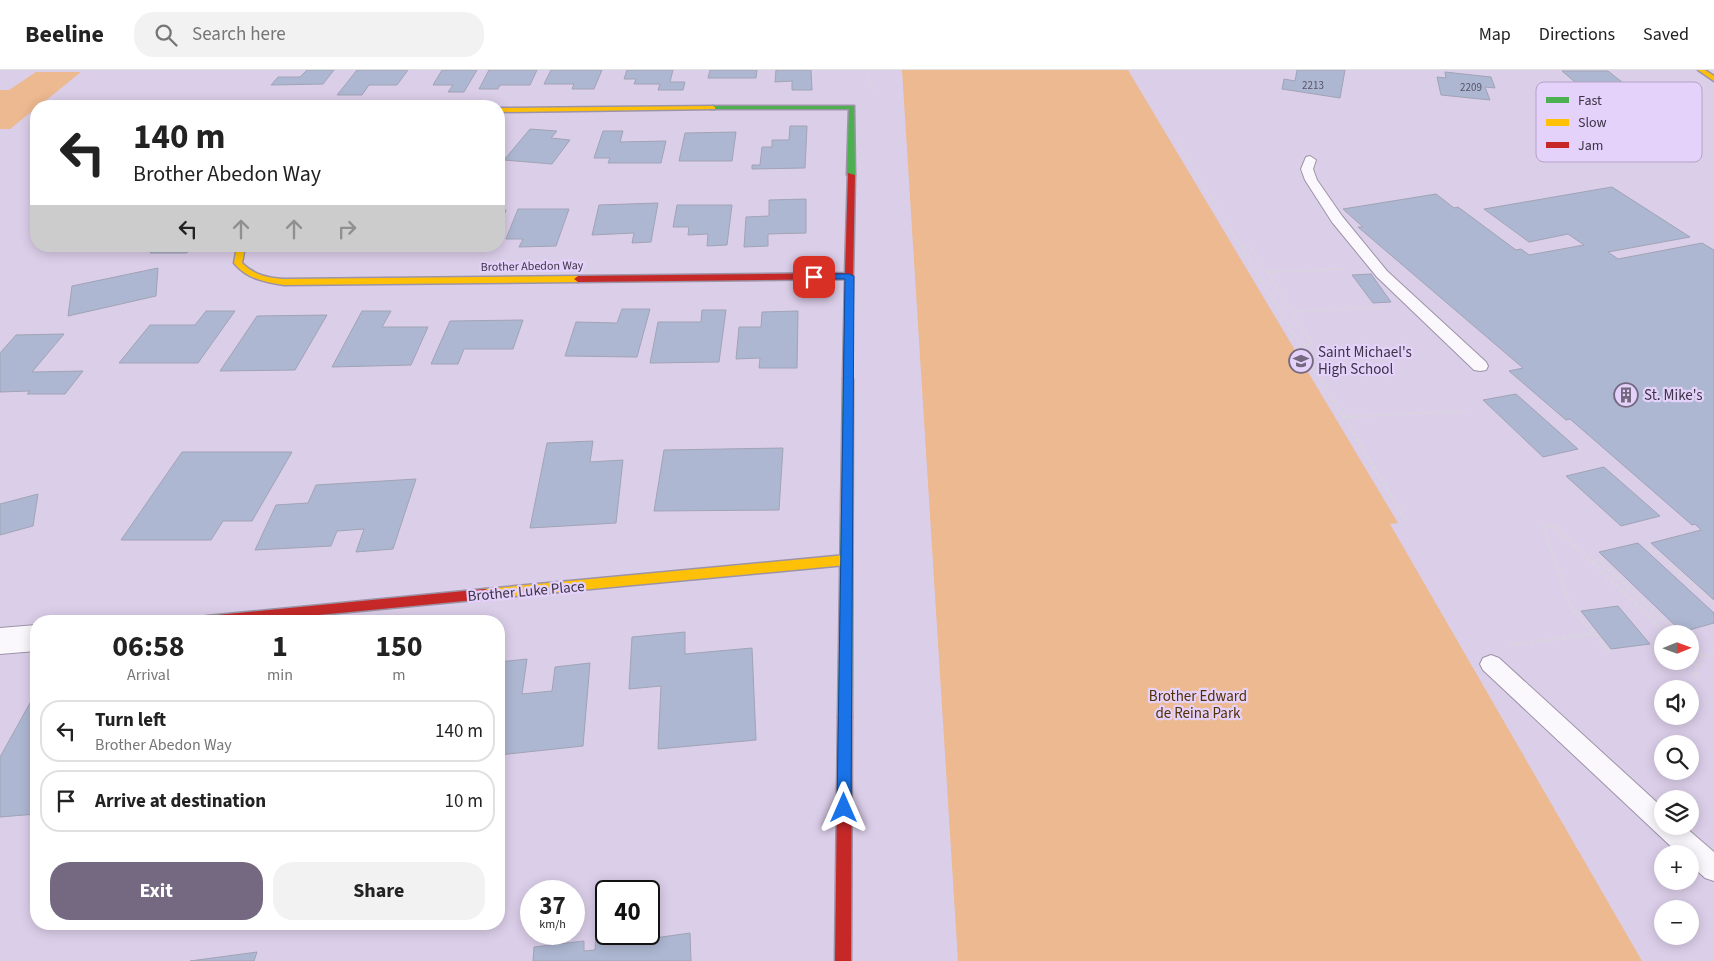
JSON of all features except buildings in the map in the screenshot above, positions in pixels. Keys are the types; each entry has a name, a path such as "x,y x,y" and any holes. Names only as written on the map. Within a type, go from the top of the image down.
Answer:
{"street":[{"path":"1701,70 1714,79"},
{"path":"505,110 852,107 843,961"},
{"name":"Brother Abedon Way","path":"240,252 238,263 245,272 256,279 284,282 849,276"},
{"name":"Brother Luke Place","path":"270,615 846,560"},
{"path":"0,641 30,638"}],"lane":[{"path":"1310,160 1307,169 1312,180 1337,219 1376,267 1480,366"},
{"path":"1491,664 1654,816"},
{"path":"1676,835 1714,869"}],"path":[{"path":"1176,137 1407,523"},
{"path":"1242,248 1251,247 1312,344 1300,345"},
{"path":"1266,272 1349,269"},
{"path":"1291,312 1377,308"},
{"path":"1343,417 1467,411"},
{"path":"1610,652 1571,607 1543,527 1553,525 1658,625"},
{"path":"1649,546 1714,604"},
{"path":"1592,562 1598,560 1668,625"},
{"path":"1508,645 1595,634"},
{"path":"1699,653 1703,657 1714,654"},
{"path":"1695,676 1696,670"}],"green space":[{"name":"Brother Edward de Reina Park","path":"902,70 1128,70 1398,523 1390,524 1642,961 958,961"},
{"path":"36,72 81,72 46,100 30,100 30,113 10,129 0,129 0,90 9,90"}],"traffic: fast":[{"path":"713,108 852,107 851,175"},
{"path":"845,717 848,379"}],"traffic: slow":[{"path":"1701,70 1714,79"},
{"path":"505,110 713,108"},
{"path":"240,252 238,263 248,272 259,277 284,282 578,279"},
{"path":"485,594 846,560"}],"traffic: jam":[{"path":"848,379 851,175"},
{"path":"578,279 849,276"},
{"path":"269,615 485,594"},
{"path":"843,961 845,717"}],"place":[{"name":"Saint Michael's High School","path":"1301,361"},
{"name":"St. Mike's","path":"1626,395"}],"route":[{"path":"814,277 849,276 844,808"}]}
